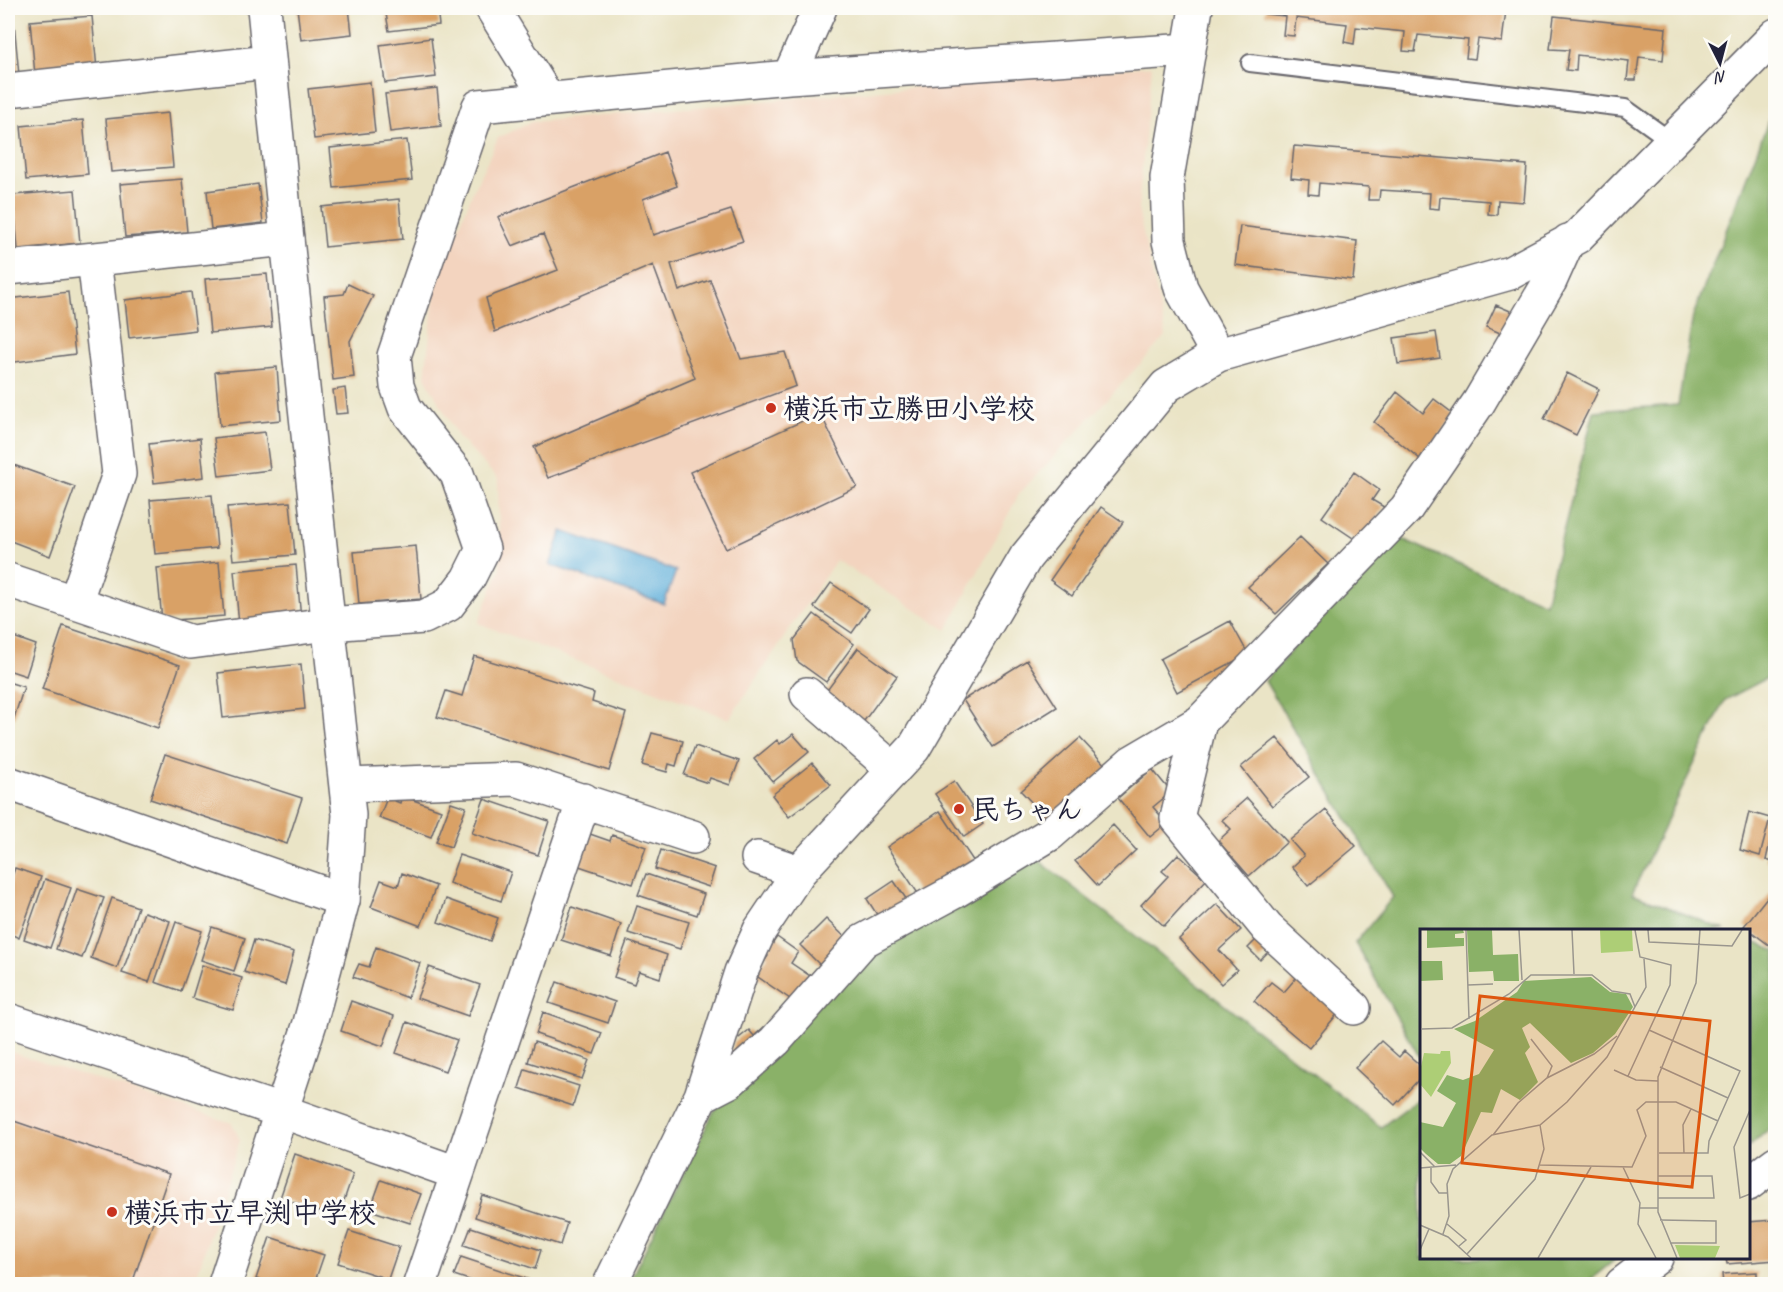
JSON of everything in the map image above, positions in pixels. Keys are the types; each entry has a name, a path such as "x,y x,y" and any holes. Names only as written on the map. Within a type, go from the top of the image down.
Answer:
{"street":[{"path":"225,1284 310,1023 344,900 349,815 286,239 264,8"},
{"path":"492,8 548,99"},
{"path":"789,77 820,8"},
{"path":"1196,8 1167,178 1169,241 1181,288 1218,355"},
{"path":"610,1284 701,1096 741,972 760,930 799,872 914,748 1026,557 1166,386 1218,355 1510,273 1577,237 1776,35"},
{"path":"8,580 191,642 328,624 424,618 448,605 468,579 483,549 457,474 405,408 397,386 394,356 479,106 789,77 1189,50"},
{"path":"8,90 269,62"},
{"path":"8,268 286,239"},
{"path":"701,1096 730,1081 775,1041 863,941 954,892 1050,834 1132,762 1200,722 1406,508 1479,402 1550,281 1568,241"},
{"path":"75,603 119,474 94,259"},
{"path":"807,694 894,770"},
{"path":"1200,722 1177,818 1267,928 1354,1008"},
{"path":"347,785 516,779 693,837"},
{"path":"8,783 344,900"},
{"path":"420,1284 584,800"},
{"path":"758,858 799,872"},
{"path":"8,1020 281,1111 457,1173"},
{"path":"1750,1183 1776,1163"},
{"path":"1622,1284 1653,1259"}],"lane":[{"path":"1250,63 1625,108 1671,141"}],"shaded area":[{"name":"横浜市立勝田小学校","path":"1152,66 1138,209 1166,336 1019,494 947,630 836,560 729,719 478,623 500,570 498,479 459,438 425,377 435,288 474,189 498,138 532,122"},
{"name":"横浜市立早渕中学校","path":"8,1051 232,1123 240,1140 194,1284 8,1284"}],"green space":[{"path":"1775,104 1775,674 1725,700 1632,893 1722,929 1420,929 1420,1058 1355,943 1393,897 1265,681 1391,534 1545,603 1594,411 1678,405 1693,316"},
{"path":"1033,856 1381,1127 1420,1098 1420,1259 1616,1259 1585,1284 628,1284 713,1113 870,950"},
{"path":"1750,941 1776,951 1775,1124 1750,1145"}],"water":[{"path":"562,531 676,571 664,604 550,565"}],"building":[{"path":"297,8 349,8 352,34 301,40"},
{"path":"385,8 437,8 439,25 389,31"},
{"path":"1266,8 1484,8 1506,10 1502,42 1478,39 1475,59 1466,58 1468,40 1418,35 1415,52 1403,51 1405,32 1356,27 1354,44 1344,42 1347,24 1296,18 1294,36 1283,35 1285,16 1265,14"},
{"path":"92,16 97,69 35,75 30,21"},
{"path":"1554,16 1666,28 1663,60 1639,57 1636,80 1627,80 1629,61 1577,55 1576,71 1566,70 1569,50 1550,49"},
{"path":"14,22 19,75 8,76 8,23"},
{"path":"431,38 436,77 385,83 380,45"},
{"path":"370,82 375,132 314,139 308,89"},
{"path":"437,88 441,126 390,132 385,94"},
{"path":"168,113 173,167 111,172 106,119"},
{"path":"83,120 88,174 26,180 21,126"},
{"path":"407,140 412,180 334,188 330,148"},
{"path":"1294,146 1527,165 1524,202 1498,200 1497,215 1488,214 1489,201 1440,197 1439,209 1429,208 1430,193 1380,190 1379,200 1368,200 1369,187 1319,183 1318,195 1308,194 1309,180 1291,178"},
{"path":"665,152 677,186 643,199 653,235 731,210 743,241 671,264 679,291 710,280 741,359 785,352 796,386 548,478 534,447 695,378 653,265 495,332 486,298 558,270 543,234 512,246 498,217"},
{"path":"182,179 187,232 125,237 120,184"},
{"path":"258,184 263,223 211,229 207,191"},
{"path":"75,190 80,243 18,249 13,195"},
{"path":"399,199 403,239 325,247 321,207"},
{"path":"1240,226 1357,241 1353,280 1235,265"},
{"path":"267,274 272,327 210,333 205,279"},
{"path":"348,284 373,296 350,341 354,377 333,380 324,296 344,294"},
{"path":"68,292 75,354 8,363 8,299"},
{"path":"191,292 196,330 129,338 125,300"},
{"path":"1496,305 1515,313 1505,335 1486,327"},
{"path":"1436,332 1440,358 1398,364 1394,338"},
{"path":"277,367 281,420 220,426 215,372"},
{"path":"1567,373 1599,389 1576,435 1544,419"},
{"path":"345,388 348,413 336,414 333,390"},
{"path":"1397,392 1423,413 1434,399 1455,415 1420,459 1374,422"},
{"path":"820,413 857,487 726,549 690,472"},
{"path":"265,432 270,470 219,476 214,438"},
{"path":"200,438 204,477 154,483 149,444"},
{"path":"8,463 75,487 50,556 8,540"},
{"path":"1354,472 1379,490 1372,500 1384,507 1359,542 1322,517"},
{"path":"212,495 217,548 155,554 150,500"},
{"path":"290,502 295,555 233,560 227,507"},
{"path":"1101,507 1123,522 1072,596 1050,580"},
{"path":"1300,537 1328,564 1276,614 1248,587"},
{"path":"416,546 421,599 359,604 354,552"},
{"path":"219,562 224,616 162,621 157,568"},
{"path":"296,565 301,618 239,624 234,571"},
{"path":"831,583 869,609 852,633 814,607"},
{"path":"814,614 854,644 826,682 797,661 794,640"},
{"path":"1230,621 1248,654 1177,692 1160,659"},
{"path":"63,626 180,665 158,728 42,689"},
{"path":"8,635 36,645 26,676 8,670"},
{"path":"858,648 897,676 864,721 825,693"},
{"path":"474,656 594,693 592,702 626,713 609,771 437,717 446,691 462,696"},
{"path":"1027,660 1057,707 993,747 963,700"},
{"path":"301,664 305,709 223,718 218,673"},
{"path":"8,682 24,687 14,718 8,716"},
{"path":"652,733 683,741 676,766 669,764 667,772 642,765"},
{"path":"793,734 809,752 773,782 754,759 777,740 780,744"},
{"path":"1080,738 1108,768 1049,821 1021,791"},
{"path":"1277,738 1309,777 1272,806 1241,767"},
{"path":"695,746 739,761 730,785 710,778 708,783 684,775"},
{"path":"165,754 302,798 287,844 150,799"},
{"path":"812,763 831,785 789,817 772,795"},
{"path":"1152,769 1171,792 1153,807 1167,823 1150,837 1118,798"},
{"name":"民ちゃん","path":"954,781 983,824 964,837 935,794"},
{"path":"402,796 441,810 431,837 379,818 387,798 400,803"},
{"path":"1247,798 1287,842 1249,876 1218,841 1231,829 1222,820"},
{"path":"484,799 549,821 538,855 472,833"},
{"path":"451,802 466,807 451,847 436,842"},
{"path":"1326,810 1356,846 1308,886 1292,867 1304,856 1290,840"},
{"path":"940,811 974,862 921,898 887,847"},
{"path":"1749,812 1770,818 1760,856 1740,850"},
{"path":"1113,825 1136,850 1098,886 1075,861"},
{"path":"1772,833 1776,834 1776,863 1766,860"},
{"path":"590,834 610,841 612,835 646,847 633,884 579,866"},
{"path":"661,850 715,868 709,887 655,869"},
{"path":"1178,854 1206,880 1164,926 1141,905 1168,876 1162,871"},
{"path":"459,855 511,872 501,901 449,883"},
{"path":"15,868 41,877 19,938 8,933 8,888"},
{"path":"402,873 436,886 421,926 371,907 381,880 398,886"},
{"path":"646,874 704,894 697,915 638,895"},
{"path":"45,879 71,888 50,948 24,939"},
{"path":"894,881 909,903 881,921 867,899"},
{"path":"1776,886 1776,944 1773,948 1744,926"},
{"path":"77,889 104,898 82,958 56,949"},
{"path":"112,898 138,907 117,968 91,958"},
{"path":"446,899 498,918 490,941 438,922"},
{"path":"1217,904 1241,930 1219,950 1237,970 1221,984 1179,939"},
{"path":"637,906 689,922 680,949 628,933"},
{"path":"572,907 621,924 611,956 561,940"},
{"path":"144,912 170,921 149,982 122,973"},
{"path":"826,919 848,940 821,966 800,945"},
{"path":"176,922 202,931 181,991 155,982"},
{"path":"212,927 245,938 234,971 201,960"},
{"path":"1261,935 1273,947 1260,960 1248,948"},
{"path":"777,937 798,952 791,963 813,978 796,1003 755,975 768,956 765,954"},
{"path":"254,940 294,952 285,985 244,972"},
{"path":"627,941 667,955 660,978 639,971 634,984 614,977"},
{"path":"376,947 420,963 408,998 353,977 359,964 369,967"},
{"path":"202,965 242,978 233,1010 192,998"},
{"path":"429,967 480,985 468,1016 417,998"},
{"path":"1302,971 1344,1006 1309,1048 1254,1001 1271,982 1284,992"},
{"path":"557,982 615,1002 608,1023 549,1003"},
{"path":"351,1001 394,1016 383,1046 341,1031"},
{"path":"543,1012 602,1033 594,1054 536,1034"},
{"path":"407,1022 457,1040 445,1071 396,1053"},
{"path":"765,1026 771,1034 731,1069 734,1042 749,1030 754,1036"},
{"path":"1381,1041 1399,1057 1404,1051 1420,1065 1420,1078 1395,1105 1355,1068"},
{"path":"534,1042 589,1060 582,1079 528,1062"},
{"path":"525,1069 579,1086 573,1106 519,1088"},
{"path":"8,1119 169,1174 132,1284 8,1284"},
{"path":"295,1154 353,1174 338,1218 280,1198"},
{"path":"381,1180 421,1194 410,1223 370,1210"},
{"path":"482,1195 567,1223 560,1245 475,1217"},
{"path":"1773,1220 1776,1260 1727,1264 1726,1259 1750,1259 1750,1222"},
{"path":"471,1227 541,1250 535,1269 464,1245"},
{"path":"349,1231 399,1247 388,1279 338,1263"},
{"path":"270,1237 324,1255 314,1284 275,1284 256,1279"},
{"path":"461,1257 542,1284 481,1284 454,1275"},
{"path":"1757,1272 1757,1283 1776,1281 1776,1284 1723,1284 1722,1274"}],"place":[{"name":"横浜市立勝田小学校","path":"771,408"},
{"name":"民ちゃん","path":"959,809"},
{"name":"横浜市立早渕中学校","path":"112,1212"}]}
